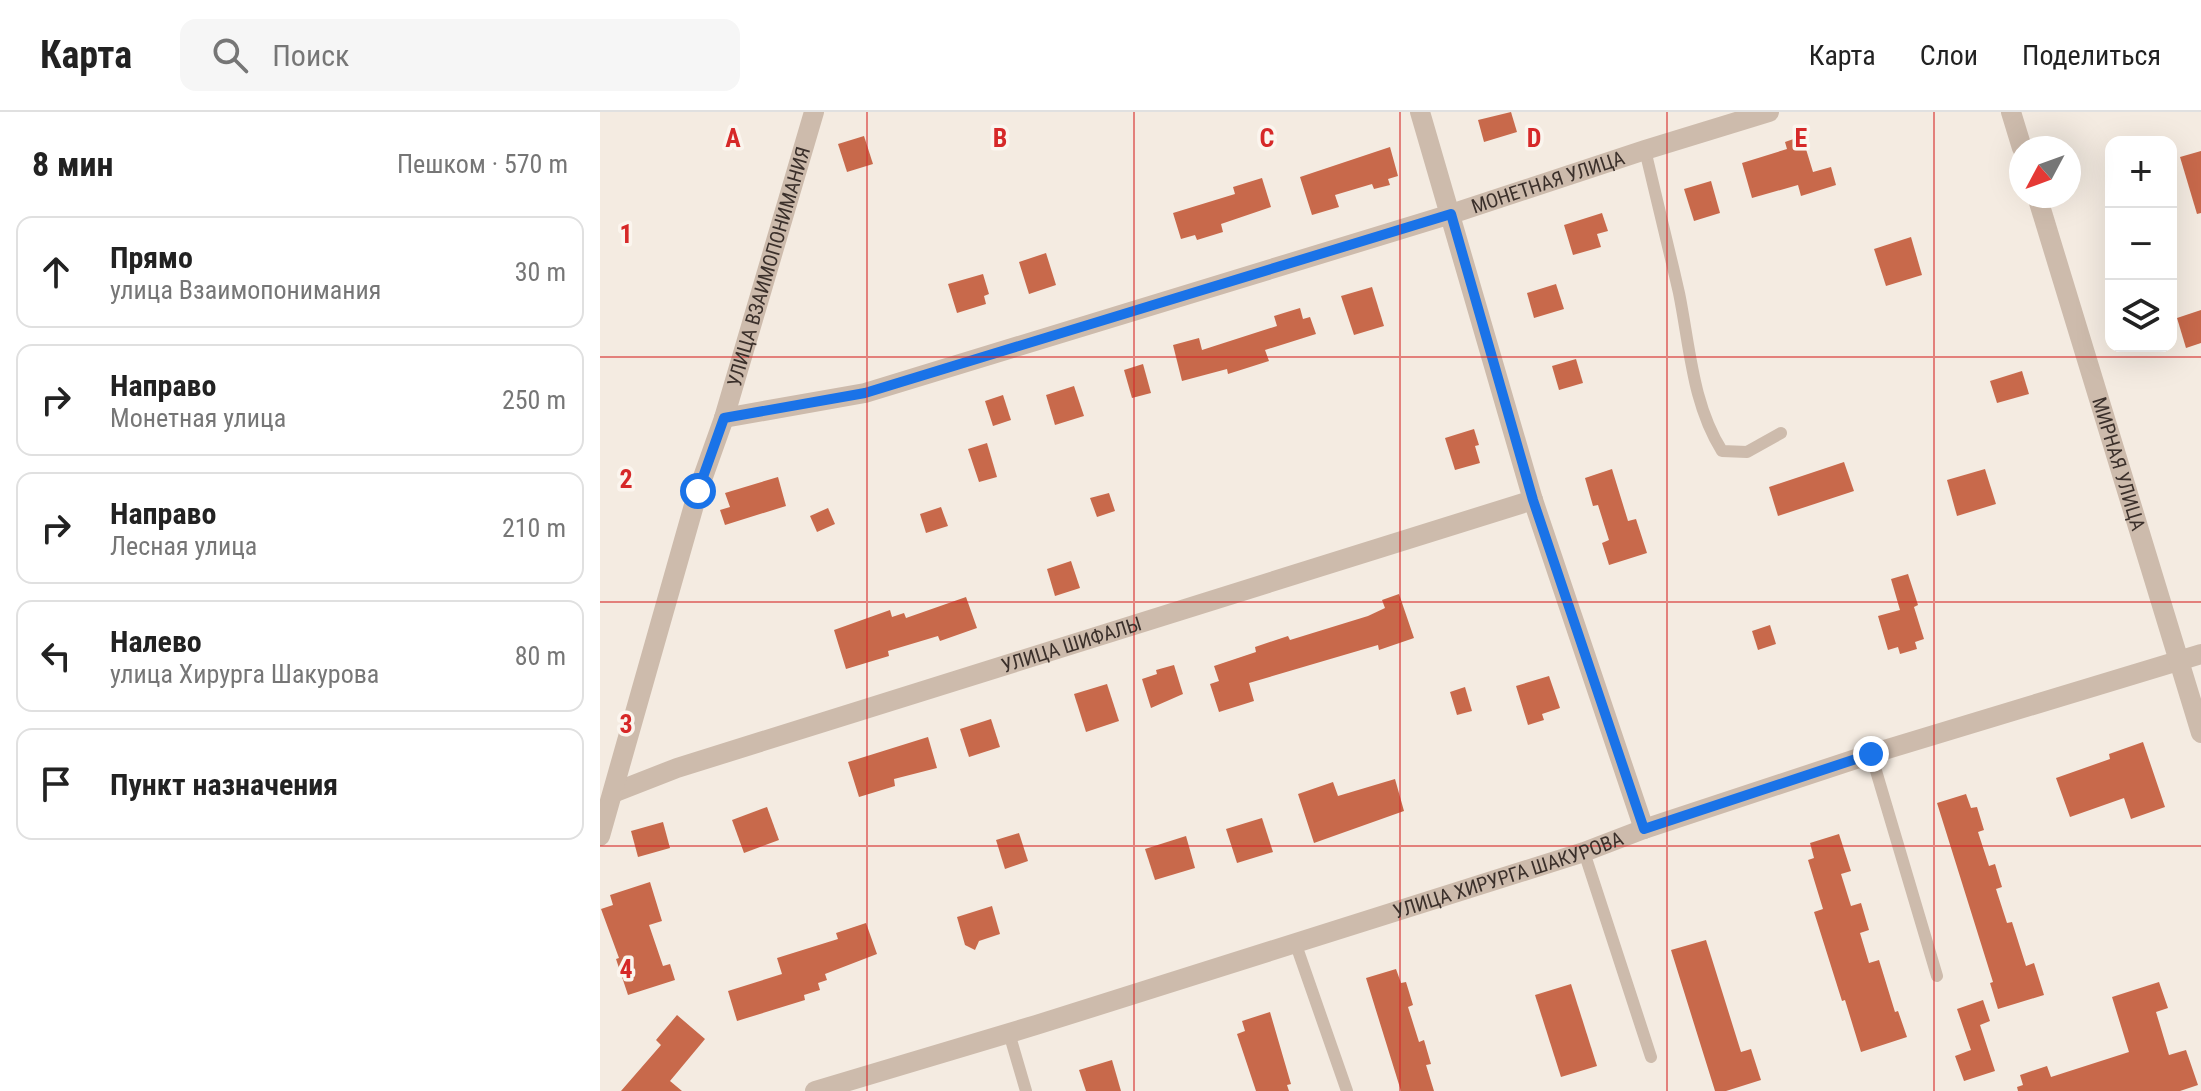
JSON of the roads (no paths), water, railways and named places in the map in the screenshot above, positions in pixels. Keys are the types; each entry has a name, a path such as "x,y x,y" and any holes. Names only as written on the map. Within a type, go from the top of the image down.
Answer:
{"street":[{"name":"УЛИЦА ВЗАИМОПОНИМАНИЯ","path":"600,836 698,491 724,418 814,112"},
{"path":"1420,112 1533,500 1644,829"},
{"name":"МОНЕТНАЯ УЛИЦА","path":"724,418 865,393 1451,214 1769,112"},
{"path":"2011,112 2018,136"},
{"name":"МИРНАЯ УЛИЦА","path":"2041,208 2201,733"},
{"name":"УЛИЦА ШИФАЛЫ","path":"613,793 692,763 1533,500"},
{"name":"УЛИЦА ХИРУРГА ШАКУРОВА","path":"815,1091 1584,852 1871,754 2201,654"}],"lane":[{"path":"1645,150 1679,295 1696,395 1717,443 1722,451 1747,452 1781,433"},
{"path":"1871,754 1937,976"},
{"path":"1584,852 1651,1057"},
{"path":"1295,942 1347,1091"},
{"path":"1009,1033 1026,1091"}]}
